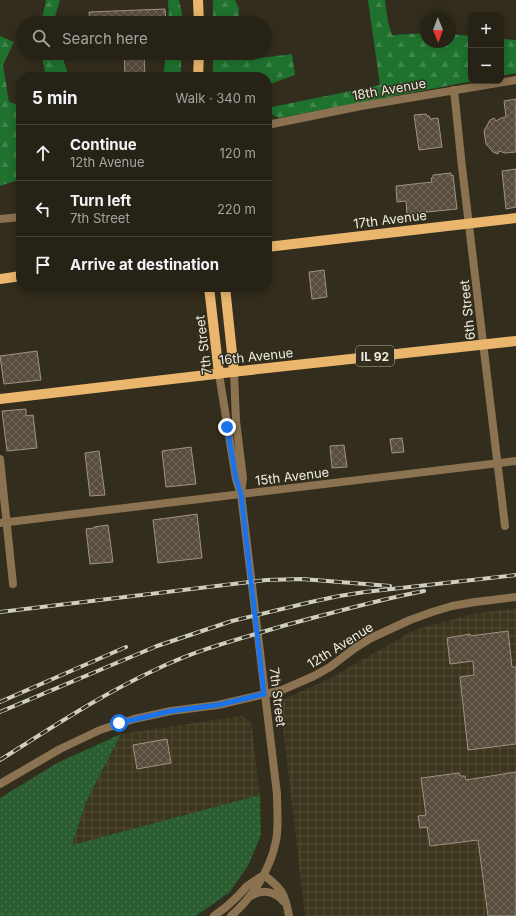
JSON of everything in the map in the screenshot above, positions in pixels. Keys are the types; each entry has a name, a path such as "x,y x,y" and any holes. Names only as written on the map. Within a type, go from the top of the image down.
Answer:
{"main road":[{"path":"198,0 199,16"},
{"path":"198,72 199,60"},
{"name":"17th Avenue","path":"272,246 516,218"},
{"path":"0,279 16,277"},
{"name":"7th Street","path":"210,292 219,374"},
{"name":"7th Street","path":"226,292 234,372"},
{"name":"16th Avenue","path":"0,399 516,341"}],"street":[{"name":"18th Avenue","path":"272,124 361,106 516,80"},
{"name":"6th Street","path":"454,90 505,526"},
{"path":"0,219 16,217"},
{"name":"7th Street","path":"234,372 236,421 243,478 241,494"},
{"name":"7th Street","path":"219,374 236,479 241,494 277,794 276,840 264,876 249,898 231,916"},
{"path":"0,459 3,522 13,584"},
{"name":"15th Avenue","path":"3,522 516,461"},
{"name":"12th Avenue","path":"0,784 60,749 100,730 134,719 171,711 218,705 282,690 314,676 330,667 355,648 372,638 410,620 452,606 516,597"},
{"path":"214,916 238,896 246,886 264,876 276,885 283,893 289,916"},
{"path":"249,898 255,894 271,892 280,896 287,905"}],"shaded area":[{"path":"516,608 516,916 305,916 280,701 329,679 415,630 472,614"},
{"path":"242,716 251,722 260,795 72,845 86,802 121,734"}],"green space":[{"path":"46,0 60,0 55,16 43,16"},
{"path":"168,0 179,0 182,16 169,16"},
{"path":"213,0 235,0 239,9 238,16 213,16"},
{"path":"368,0 385,0 388,22 392,35 420,33 420,48 456,48 456,35 468,36 468,82 279,118 272,114 272,107 380,85"},
{"path":"0,36 14,42 3,65 9,102 16,104 16,181 0,186"},
{"path":"504,39 516,40 516,73 504,75"},
{"path":"292,54 295,75 272,83 272,72 213,72 213,60 272,60 272,56"},
{"path":"42,60 63,60 67,72 45,72"},
{"path":"165,60 181,60 181,72 164,72"},
{"path":"121,734 86,802 72,845 260,795 261,835 249,864 230,892 196,916 0,916 0,798 57,763"}],"building":[{"path":"165,9 166,16 89,16 89,12"},
{"path":"124,60 144,60 145,72 125,72"},
{"path":"516,99 516,152 505,153 499,151 498,154 493,152 486,144 484,131 490,120 494,118 496,121 506,117 504,101"},
{"path":"426,114 430,119 438,118 442,147 419,150 414,115"},
{"path":"516,169 516,207 506,209 502,171"},
{"path":"451,173 451,176 453,175 457,209 407,214 406,201 397,202 396,186 432,182 431,178 433,178 433,175"},
{"path":"324,270 327,297 312,299 309,272"},
{"path":"37,351 41,380 4,384 0,356"},
{"path":"26,409 26,416 33,415 37,448 7,451 2,411"},
{"path":"402,438 404,452 392,453 390,439"},
{"path":"344,445 347,467 332,468 330,446"},
{"path":"191,447 196,484 166,487 162,451"},
{"path":"99,451 105,495 90,496 85,453"},
{"path":"197,514 202,558 158,563 153,520"},
{"path":"108,525 113,562 90,564 86,529"},
{"path":"508,631 512,667 516,667 516,744 468,750 460,677 474,675 473,661 450,664 447,638 470,634 470,636"},
{"path":"167,739 171,763 137,769 133,745"},
{"path":"516,772 516,916 488,916 478,840 430,846 427,827 420,828 418,816 426,815 421,778 459,773 460,776 465,776 466,780"}],"railway":[{"path":"0,712 157,646 232,621 339,596 516,575"},
{"path":"0,612 266,580 302,579 390,586"},
{"path":"0,760 116,689 188,656 221,644 286,625 424,591"},
{"path":"0,702 126,647"}],"route":[{"path":"119,723 171,711 218,705 264,694 241,494 236,479 227,427"}]}
